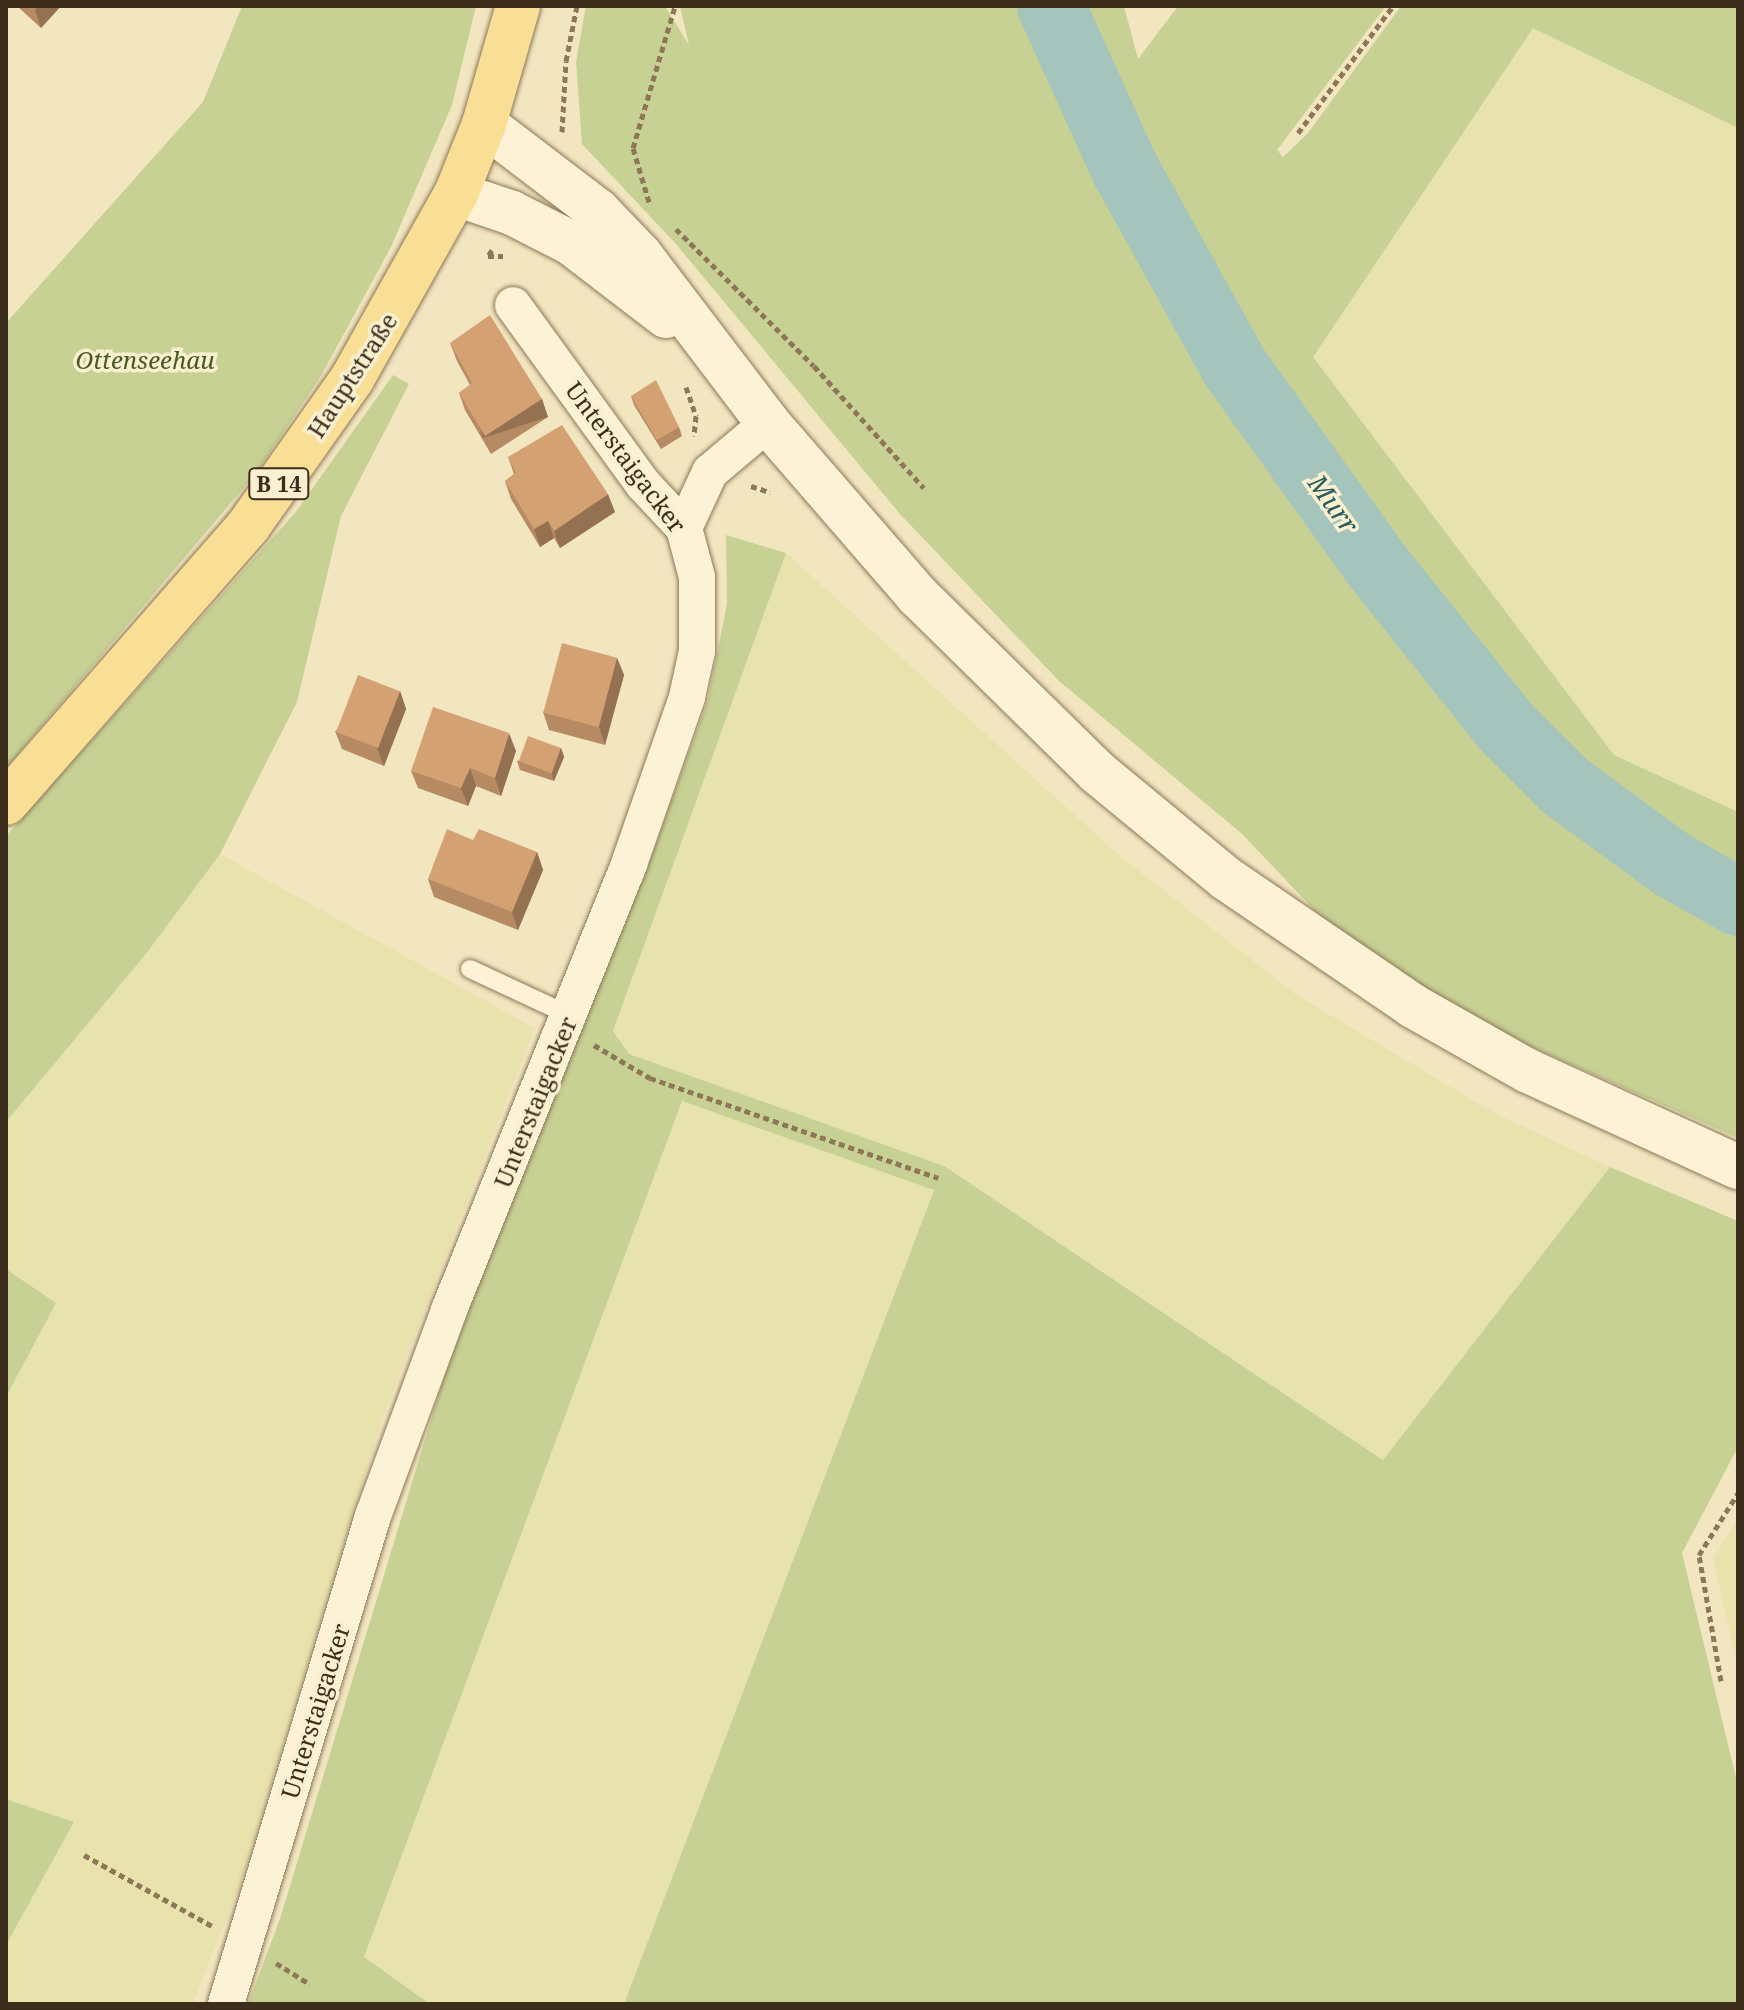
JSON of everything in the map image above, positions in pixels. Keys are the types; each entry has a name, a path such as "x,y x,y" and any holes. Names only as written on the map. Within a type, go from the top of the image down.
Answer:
{"main road":[{"name":"Hauptstraße","path":"6,803 249,525 352,379 456,194 484,124 518,6"}],"street":[{"path":"484,124 598,211 641,256 759,412"},
{"path":"456,194 512,213 571,243 670,319 759,412 918,596 1011,692 1097,772 1227,879 1413,1006 1528,1071 1738,1167"},
{"name":"Unterstaigacker","path":"226,2004 373,1516 449,1310 571,1016 687,697 699,613 697,577 684,528 643,484 513,305"},
{"path":"684,528 710,472 759,412"}],"lane":[{"path":"470,969 571,1016"}],"path":[{"path":"565,140 562,106 577,6"},
{"path":"659,212 648,201 633,148 675,6"},
{"path":"1298,133 1393,6"},
{"path":"670,223 814,366 924,488"},
{"path":"571,1016 599,1050 650,1078 938,1178"},
{"path":"1721,1681 1699,1555 1738,1493"},
{"path":"84,1855 247,1942"}],"shaded area":[{"path":"1533,27 1738,128 1738,812 1614,755 1312,357"},
{"path":"786,553 1120,856 1295,994 1496,1114 1610,1167 1384,1461 944,1166 629,1054 612,1031"},
{"path":"220,854 535,1028 381,1422 240,1885 193,2004 6,2004 6,1945 74,1822 6,1799 6,1397 56,1303 6,1269 6,1122 146,954"},
{"path":"681,1101 934,1189 624,2004 430,2004 364,1957"},
{"path":"1738,1518 1738,1668 1713,1559"}],"green space":[{"name":"Ottenseehau","path":"242,6 476,6 452,105 391,247 321,376 257,472 6,768 6,323 203,102"},
{"path":"586,6 665,6 689,45 680,6 1124,6 1138,59 1178,6 1386,6 1277,150 1283,157 1308,133 1401,6 1738,6 1738,128 1533,28 1313,357 1614,755 1738,812 1738,1138 1500,1033 1339,936 1241,833 1059,681 900,514 676,244 582,144 576,62"},
{"path":"393,375 409,384 341,516 297,702 220,854 146,954 6,1122 6,836 295,513"},
{"path":"726,535 786,553 613,1031 629,1054 944,1166 1383,1460 1610,1167 1738,1221 1738,1447 1682,1553 1738,1786 1738,2004 624,2004 934,1190 682,1101 364,1957 430,2004 248,2004 280,1919 460,1324 645,874 708,700 727,604"},
{"path":"6,1269 56,1303 6,1397"},
{"path":"6,1799 74,1822 6,1945"}],"building":[{"path":"490,315 542,399 485,436 459,393 472,383 450,343"},
{"path":"656,380 679,427 657,440 631,396"},
{"path":"562,425 608,494 554,531 548,521 534,529 505,481 516,473 508,457"},
{"path":"562,643 617,658 598,727 543,713"},
{"path":"358,675 400,691 378,748 336,732"},
{"path":"433,707 509,733 495,778 470,768 461,788 411,771"},
{"path":"528,736 561,748 552,773 519,761"},
{"path":"447,829 473,840 479,829 537,852 512,912 428,879"}],"waterway":[{"name":"Murr","path":"1051,6 1126,171 1234,366 1375,563 1505,726 1565,786 1673,865 1738,902"}]}
